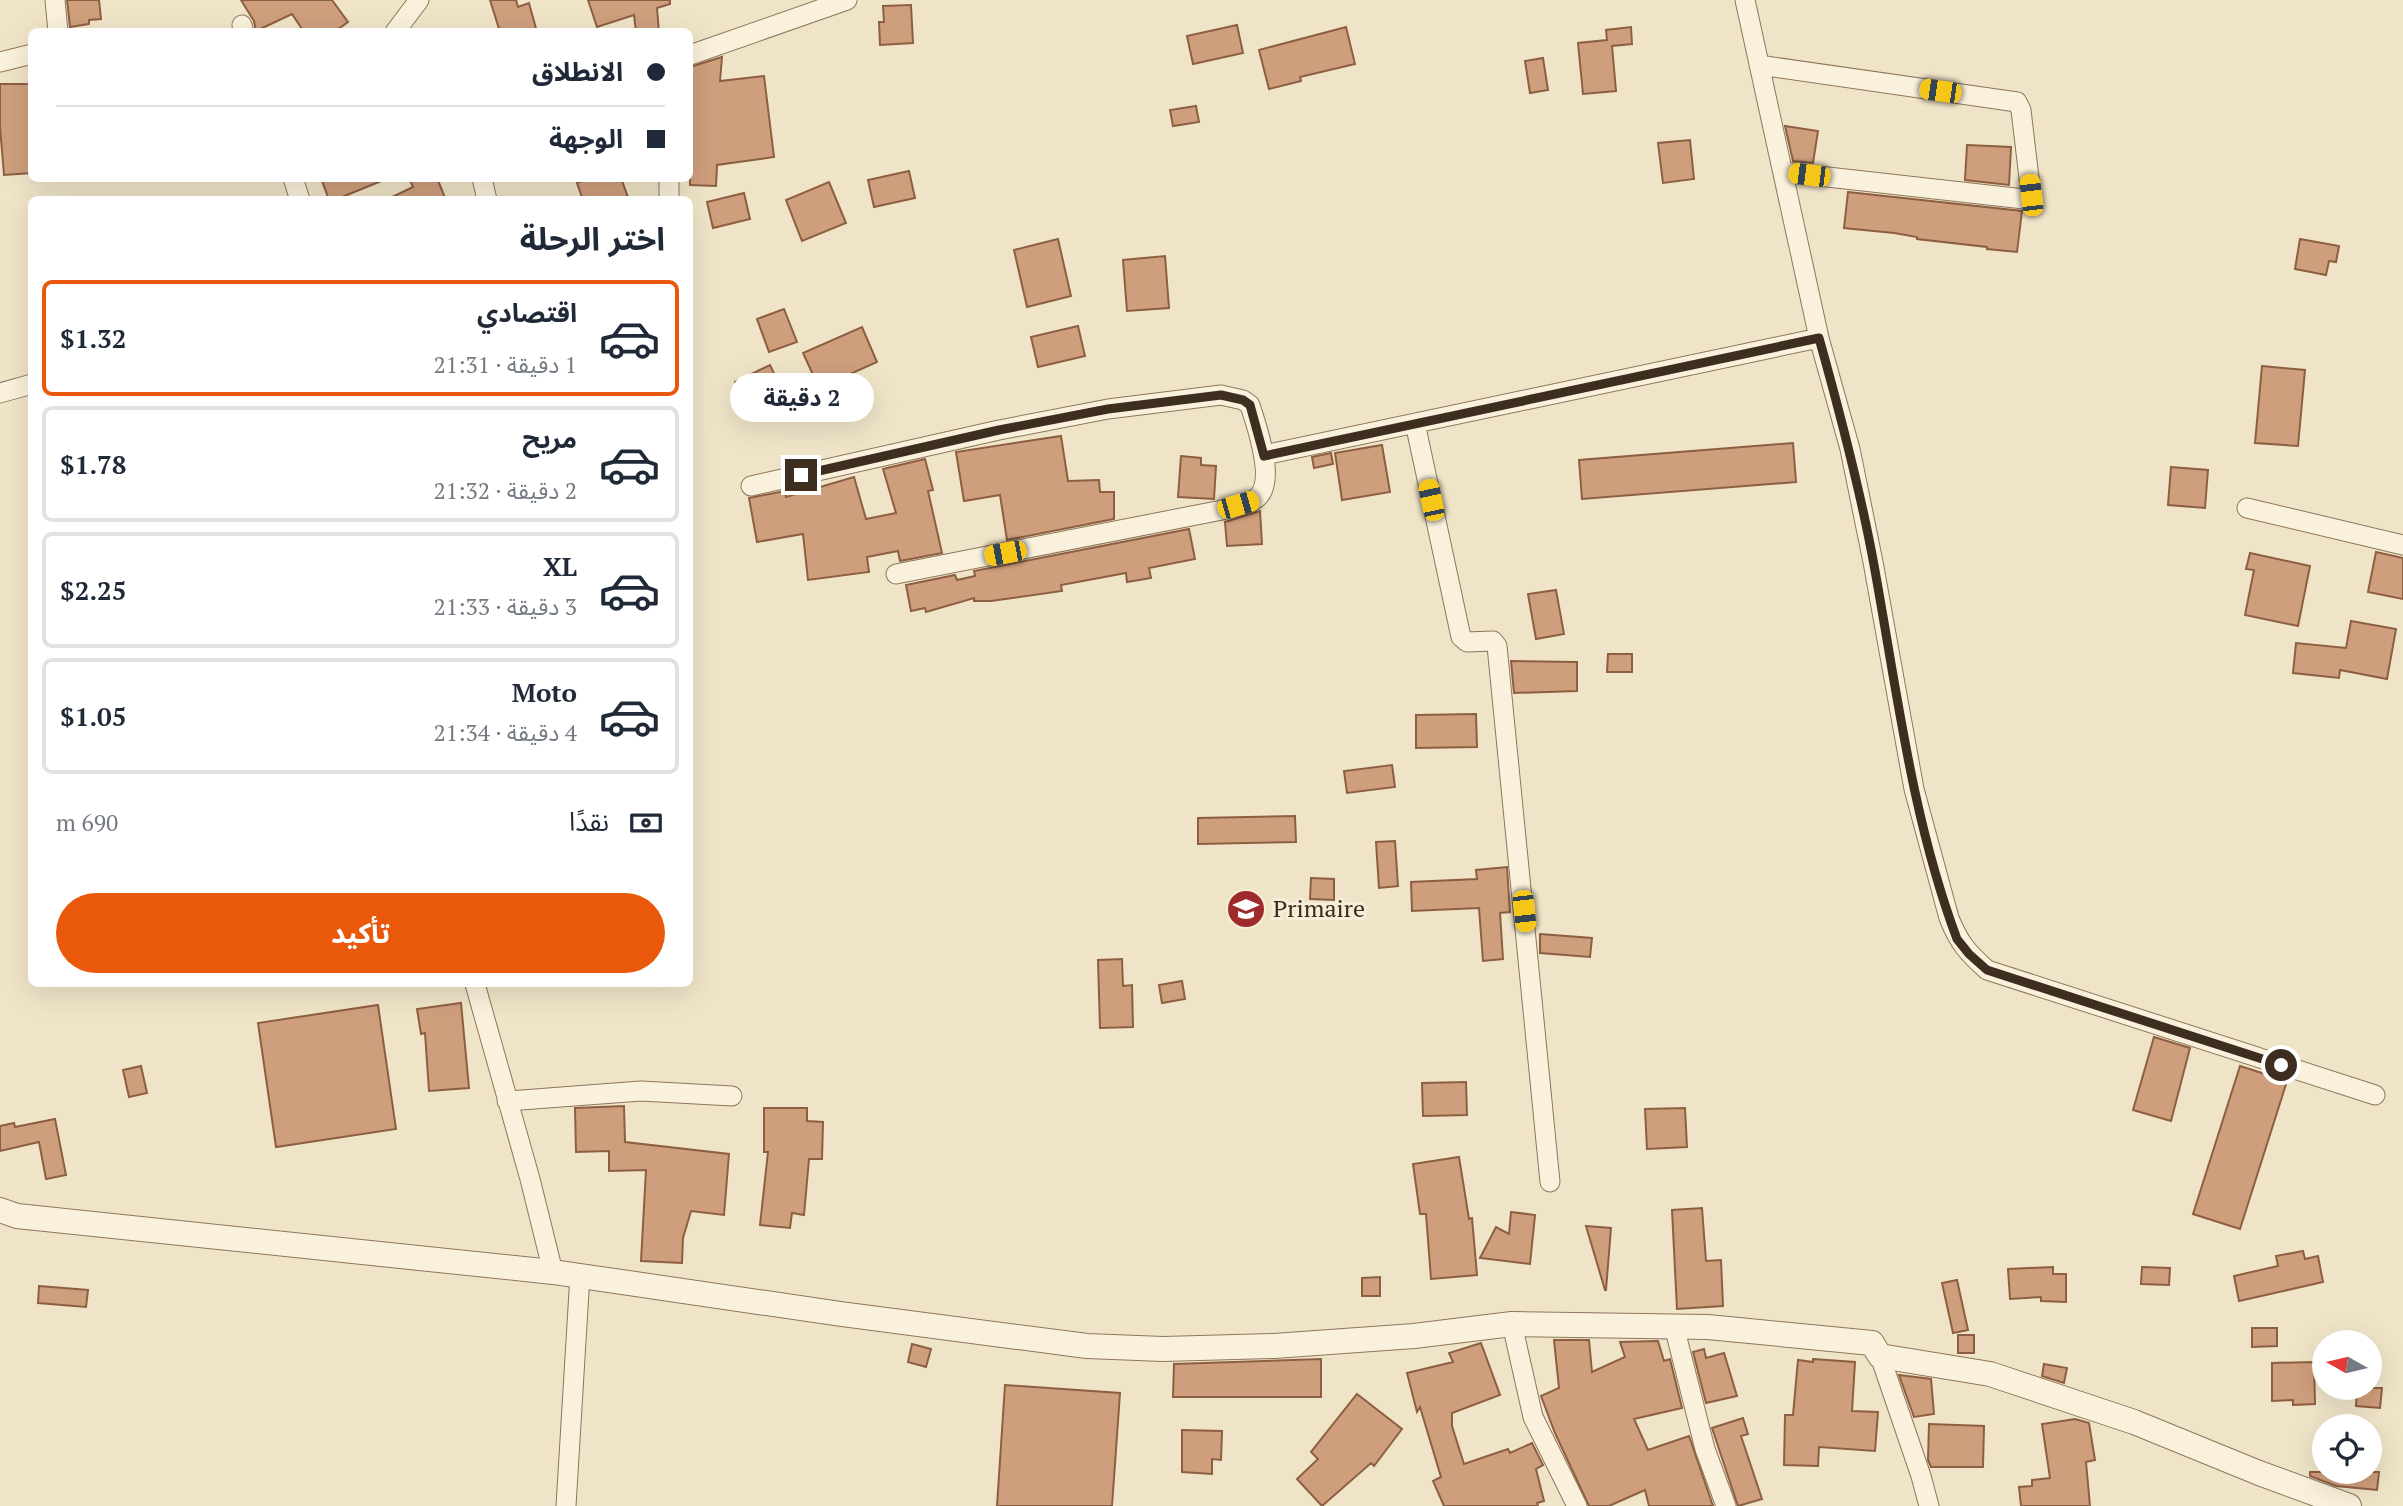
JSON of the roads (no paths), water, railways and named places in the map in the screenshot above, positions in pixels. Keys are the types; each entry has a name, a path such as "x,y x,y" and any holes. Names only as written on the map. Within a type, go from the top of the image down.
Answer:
{"street":[{"path":"55,0 58,28"},
{"path":"398,28 419,0"},
{"path":"693,54 846,0"},
{"path":"1745,0 1819,338 1850,449 1913,789 1957,939 1987,970 2375,1095"},
{"path":"0,62 28,55"},
{"path":"1759,65 2017,102 2021,110 2031,195 2024,199 1783,172"},
{"path":"1264,456 1819,338"},
{"path":"0,393 28,385"},
{"path":"751,486 999,430 1108,409 1221,395 1243,400 1250,405 1264,456 1264,486 1254,500 1209,513 896,574"},
{"path":"1415,424 1461,637 1467,642 1493,641 1497,646 1550,1182"},
{"path":"2247,508 2403,545"},
{"path":"476,987 530,1179 553,1272"},
{"path":"507,1101 641,1091 732,1096"},
{"path":"0,1210 17,1216 580,1275 841,1314 1087,1346 1163,1349 1274,1346 1413,1336 1512,1324 1708,1327 1872,1343 1880,1356 1922,1476 1929,1506"},
{"path":"566,1506 580,1275"},
{"path":"1512,1324 1533,1418 1577,1506"},
{"path":"1674,1326 1705,1449 1726,1506"},
{"path":"1880,1356 1990,1374 2134,1422 2349,1506"}],"place":[{"name":"Primaire","path":"1246,909"}]}
